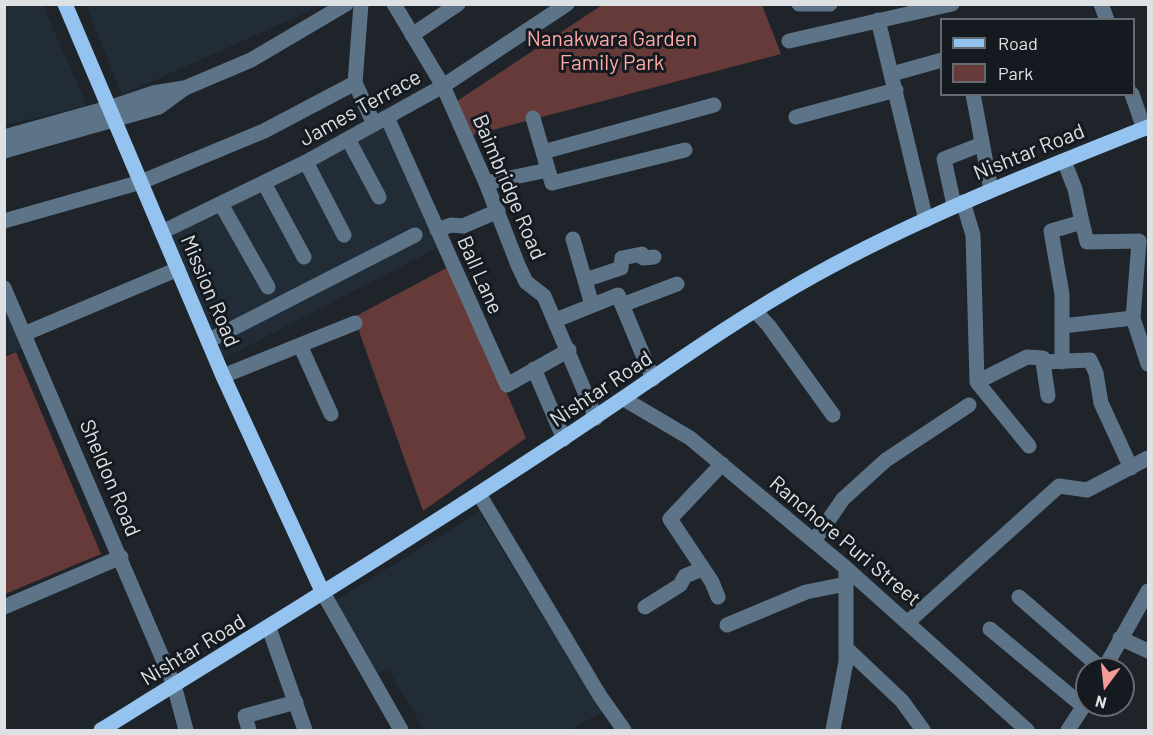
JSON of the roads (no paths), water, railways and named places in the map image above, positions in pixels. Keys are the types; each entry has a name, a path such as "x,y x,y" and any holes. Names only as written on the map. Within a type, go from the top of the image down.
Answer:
{"main road":[{"name":"Mission Road","path":"65,4 208,341 322,591"},
{"name":"Nishtar Road","path":"101,730 269,628 322,591 564,439 755,311 815,275 958,203 1146,128"}],"street":[{"path":"4,137 159,107 185,88 251,60 346,4"},
{"name":"Ball Lane","path":"361,4 355,83 381,121 437,230 507,385 569,350"},
{"name":"Baimbridge Road","path":"394,4 443,86 498,211 526,282 544,296 569,350 596,418"},
{"path":"412,35 458,4"},
{"name":"James Terrace","path":"162,232 306,162 381,121 443,86 567,4"},
{"path":"799,4 830,4"},
{"path":"789,41 878,20 896,10 952,4"},
{"path":"878,20 926,220"},
{"path":"892,74 940,61"},
{"path":"4,221 141,182 264,130 355,83"},
{"path":"796,117 896,90"},
{"path":"973,96 991,190"},
{"path":"1133,96 1146,128"},
{"path":"543,152 714,105"},
{"path":"4,151 111,115"},
{"path":"533,118 552,183 685,150"},
{"path":"348,139 379,197"},
{"path":"982,144 944,159 958,203 973,235 977,382 1029,446"},
{"path":"306,162 344,235"},
{"path":"1064,162 1076,189 1086,242 1139,241 1143,264 1133,318 1149,364"},
{"path":"486,183 548,170"},
{"path":"264,183 304,257"},
{"path":"221,204 268,287"},
{"path":"437,230 451,225 463,226 498,211"},
{"path":"1062,362 1062,294 1051,231 1082,222"},
{"path":"208,341 414,235"},
{"path":"573,239 592,305"},
{"path":"585,280 621,268 621,258 642,254 643,258 654,257"},
{"path":"24,334 178,269"},
{"path":"622,305 677,284"},
{"name":"Sheldon Road","path":"4,288 174,685 186,730"},
{"path":"556,320 618,295 653,379"},
{"path":"755,311 769,326 833,415"},
{"path":"1062,326 1133,318"},
{"path":"224,376 356,323"},
{"path":"300,345 331,414"},
{"path":"977,382 1027,357 1043,358 1048,396"},
{"path":"1043,362 1090,360 1096,373 1101,403 1131,468"},
{"path":"534,369 564,439"},
{"name":"Ranchore Puri Street","path":"624,399 690,438 722,464 908,622 1027,730"},
{"path":"814,541 843,500 886,460 969,405"},
{"path":"908,622 1059,486 1088,490 1149,458"},
{"path":"718,597 712,582 670,519 722,464"},
{"path":"479,494 600,696 624,730"},
{"path":"4,607 121,557"},
{"path":"645,607 680,585 686,576 702,568"},
{"path":"833,730 846,662 846,568"},
{"path":"727,625 806,592 846,584"},
{"path":"322,591 401,730"},
{"path":"1110,657 1149,591"},
{"path":"1019,597 1089,657"},
{"path":"269,628 305,730"},
{"path":"990,629 1075,696"},
{"path":"1120,638 1149,651"},
{"path":"846,648 902,701 923,730"},
{"path":"249,730 244,716 296,702"},
{"path":"1068,730 1076,717"}],"park label":[{"name":"Nanakwara Garden Family Park","path":"612,51"}]}
